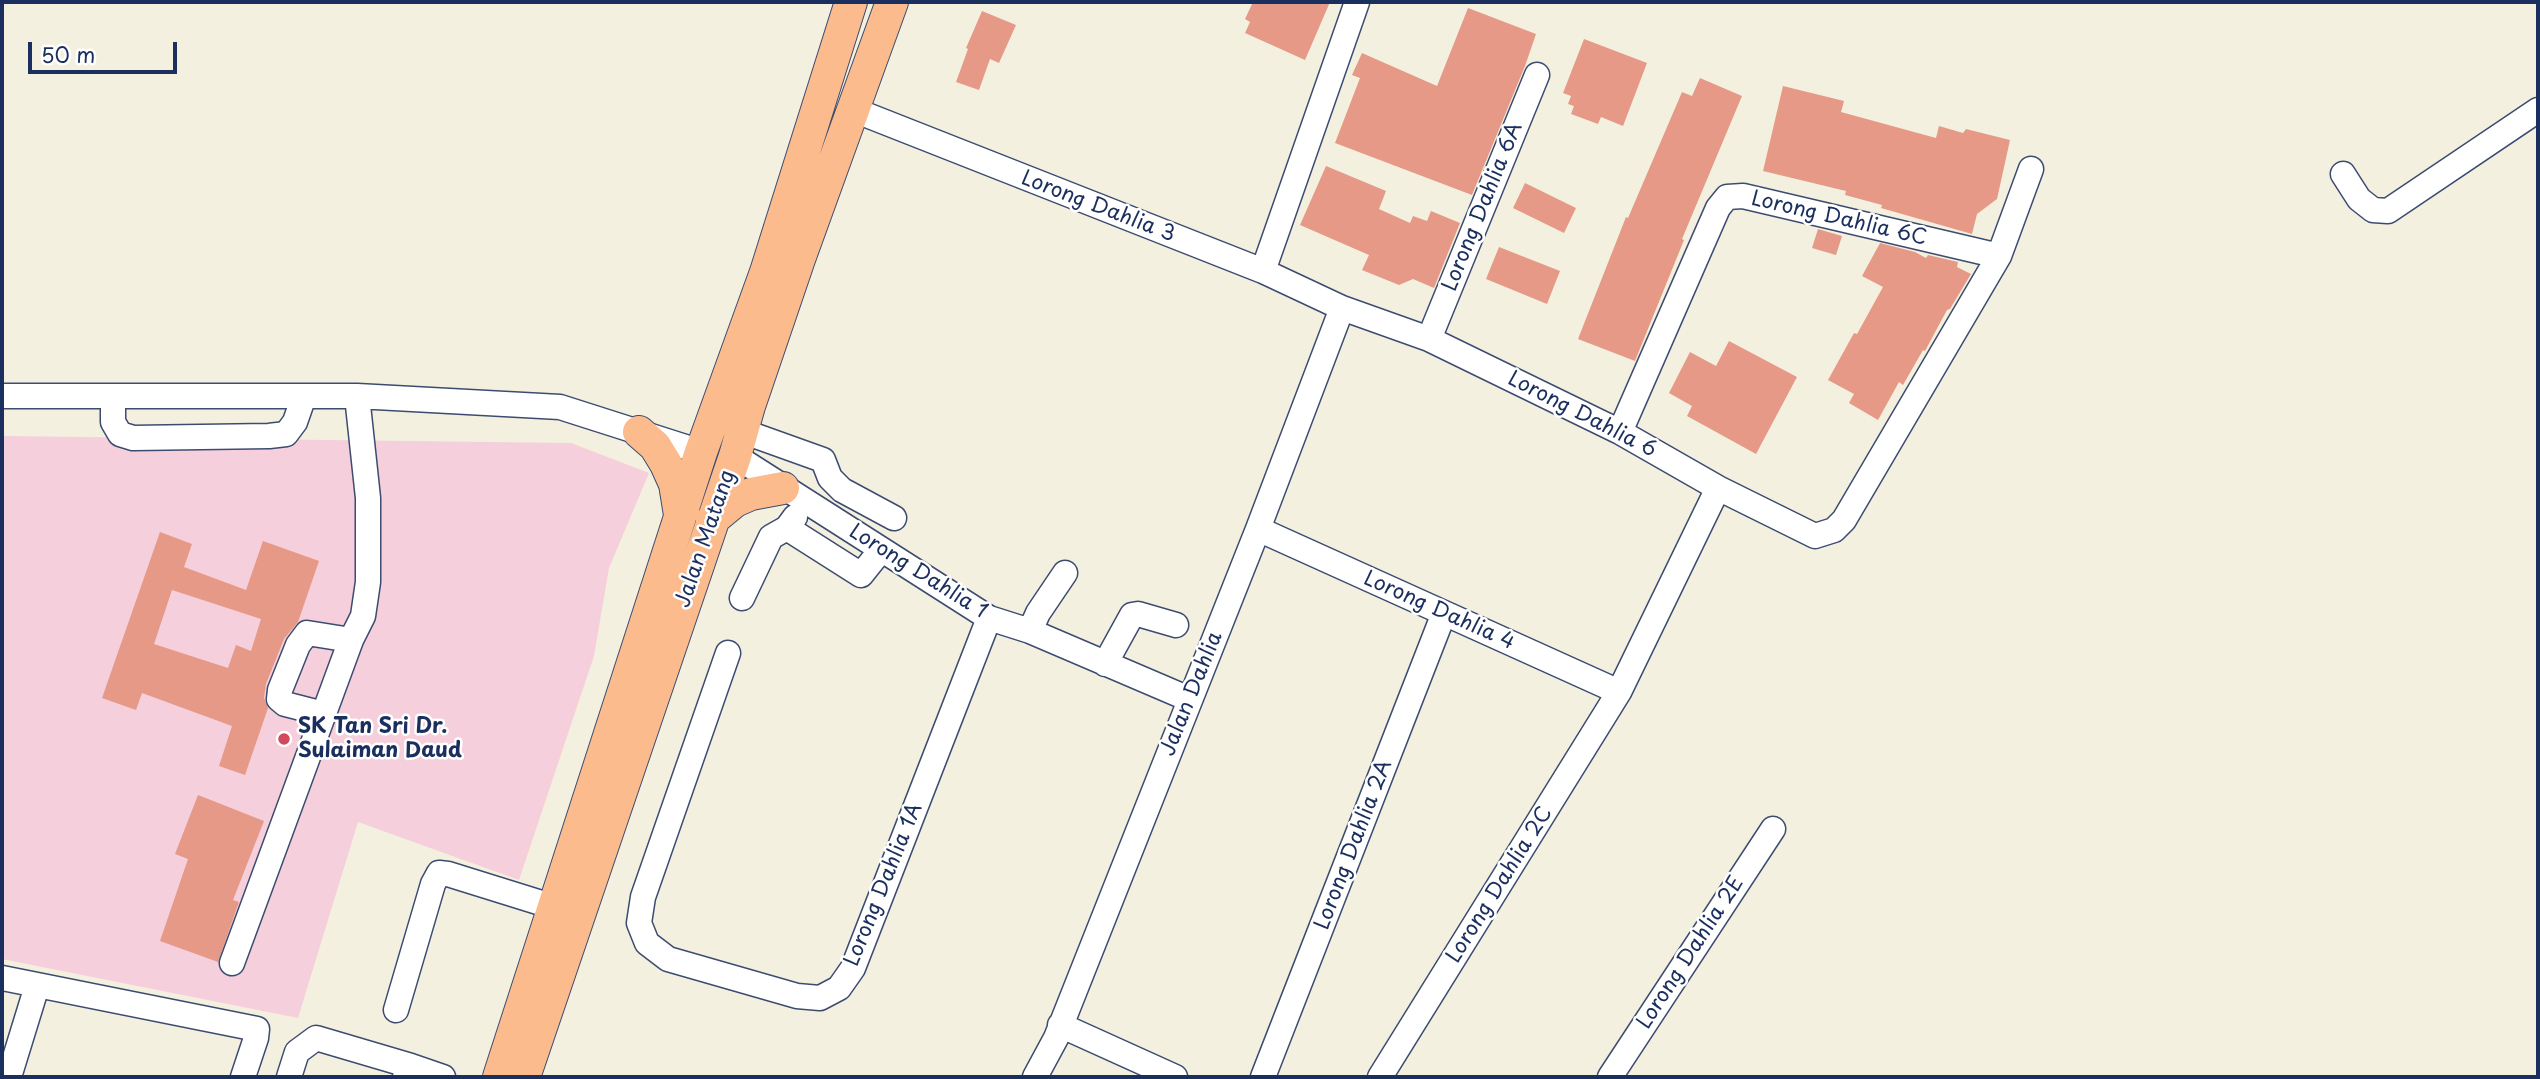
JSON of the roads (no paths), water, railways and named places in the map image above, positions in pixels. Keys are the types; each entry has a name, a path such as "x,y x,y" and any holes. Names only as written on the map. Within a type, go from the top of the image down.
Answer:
{"main road":[{"name":"Jalan Matang","path":"499,1077 701,452 766,272 852,2"},
{"name":"Jalan Matang","path":"524,1077 799,259 892,2"},
{"path":"701,452 711,454 728,450 742,431"},
{"path":"639,432 656,446 666,464 675,484 680,516"},
{"path":"712,520 735,501 751,494 794,495"}],"street":[{"path":"1263,271 1357,2"},
{"name":"Lorong Dahlia 6A","path":"1429,339 1536,75"},
{"name":"Lorong Dahlia 3","path":"854,110 1263,271 1342,308"},
{"path":"2343,174 2359,199 2374,210 2388,211 2538,110"},
{"path":"1998,256 2031,169"},
{"name":"Lorong Dahlia 6C","path":"1620,432 1718,208 1727,197 1743,196 1998,256"},
{"name":"Lorong Dahlia 6","path":"1342,308 1429,339 1620,432 1718,488 1815,536 1834,530 1844,520 1998,256"},
{"name":"Jalan Dahlia","path":"1035,1077 1060,1025 1258,529 1342,308"},
{"path":"2,396 357,396 560,407 701,452"},
{"path":"113,396 113,422 120,434 132,438 269,436 286,433 295,422 304,396"},
{"path":"232,964 351,640 363,616 368,582 368,498 357,396"},
{"path":"742,431 823,460 830,478 842,490 894,519"},
{"name":"Lorong Dahlia 1","path":"742,431 794,495 989,618 1030,632 1189,699"},
{"name":"Lorong Dahlia 2C","path":"1380,1077 1619,692 1718,488"},
{"path":"742,598 771,537 787,528 794,495"},
{"path":"787,528 861,575 881,550"},
{"name":"Lorong Dahlia 4","path":"1258,529 1619,692"},
{"path":"1030,632 1038,613 1065,573"},
{"name":"Lorong Dahlia 2A","path":"1264,1077 1444,613"},
{"path":"1105,664 1132,615 1138,614 1176,625"},
{"name":"Lorong Dahlia 1A","path":"728,653 643,897 639,923 647,943 668,959 797,996 820,998 839,988 853,968 989,618"},
{"path":"324,714 285,704 279,699 280,691 298,645 307,633 351,640"},
{"name":"Lorong Dahlia 2E","path":"1610,1077 1773,829"},
{"path":"396,1010 433,884 439,873 554,907"},
{"path":"2,978 257,1029 243,1077"},
{"path":"9,1077 37,986"},
{"path":"1060,1025 1175,1077"},
{"path":"289,1077 297,1052 316,1038 408,1072 443,1077"}],"place":[{"name":"SK Tan Sri Dr. Sulaiman Daud","path":"284,739"}]}
